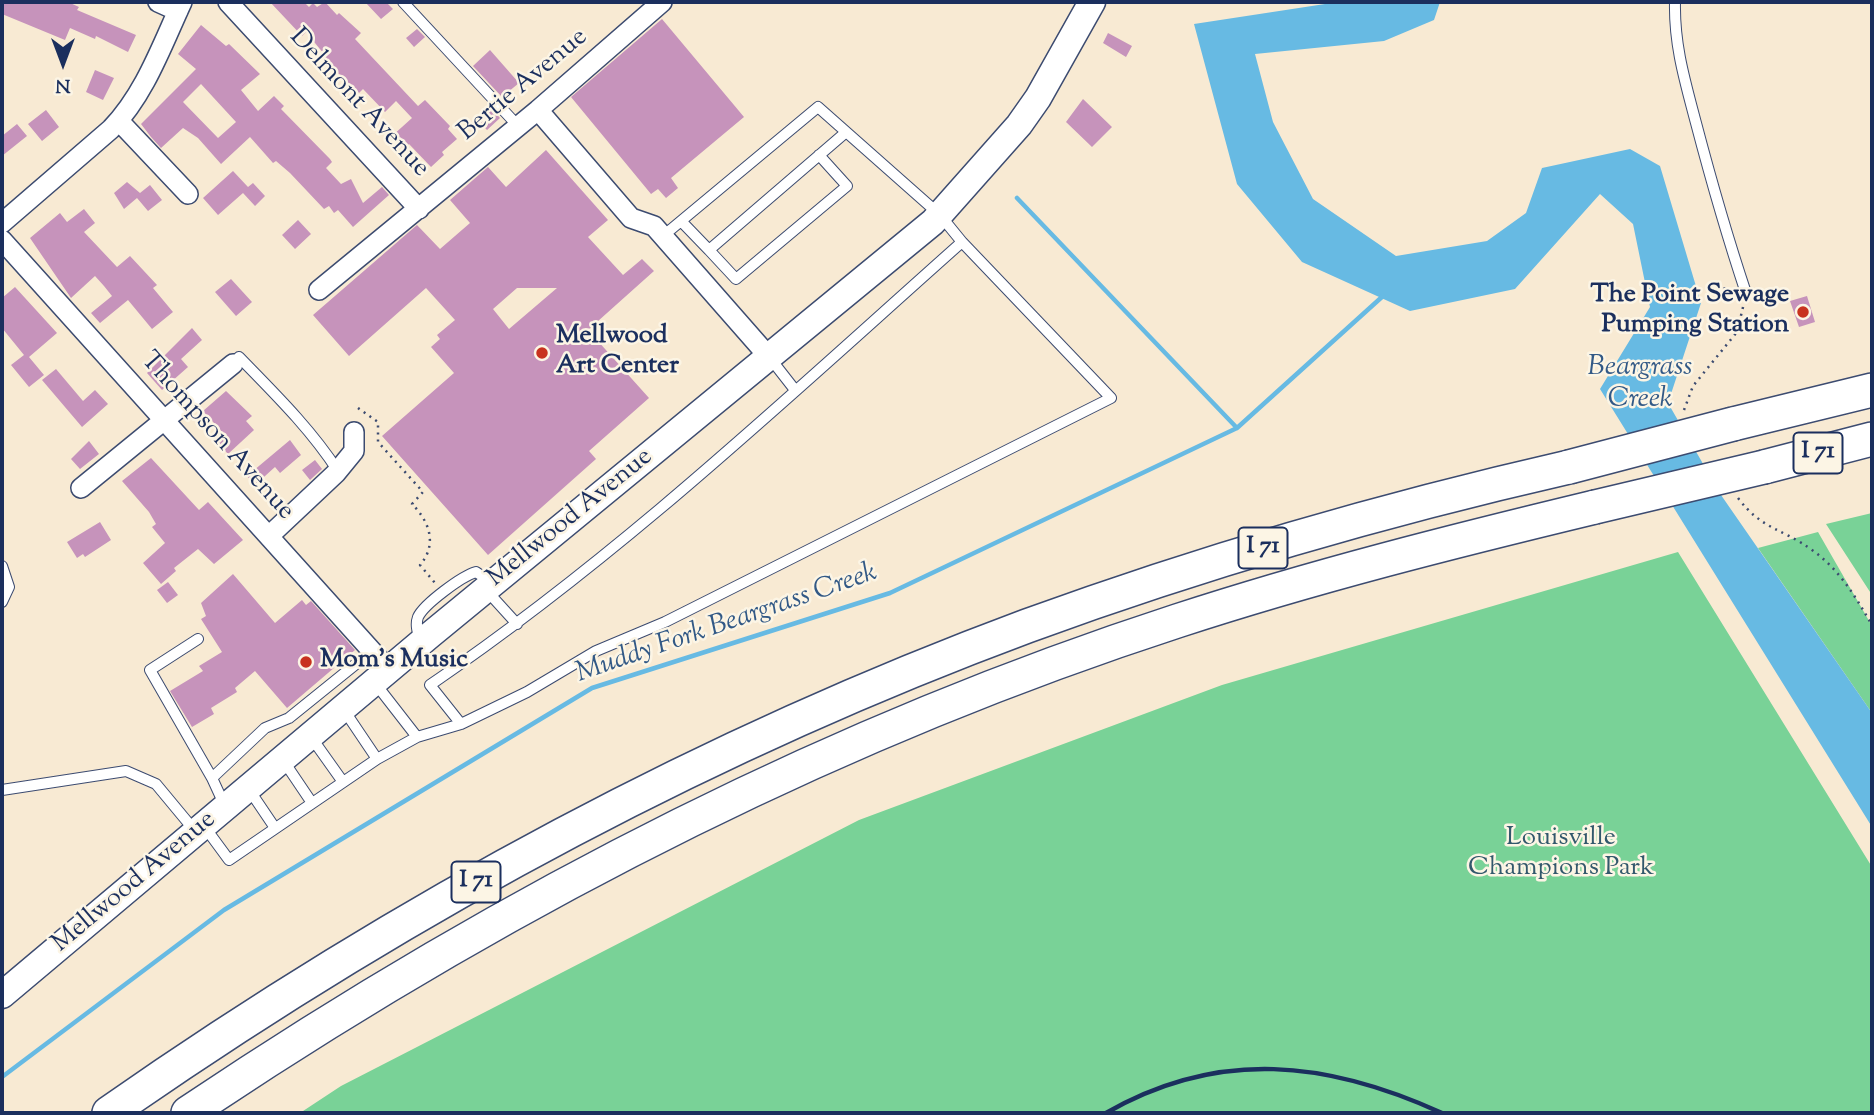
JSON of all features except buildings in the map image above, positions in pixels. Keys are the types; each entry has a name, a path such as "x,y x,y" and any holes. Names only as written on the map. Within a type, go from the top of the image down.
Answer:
{"highway":[{"name":"I 71","path":"109,1113 266,1007 450,896 705,763 866,692 964,652 1146,585 1325,528 1426,500 1569,467 1872,390"},
{"name":"I 71","path":"188,1113 382,989 531,904 719,808 900,726 991,689 1175,622 1305,581 1872,439"}],"street":[{"path":"2,223 119,121 136,97 180,6 158,2"},
{"name":"Delmont Avenue","path":"228,2 419,209 319,290"},
{"name":"Bertie Avenue","path":"419,209 662,2"},
{"name":"Mellwood Avenue","path":"2,995 343,709 378,668 420,643 940,215 1038,98 1092,2"},
{"path":"538,110 631,218 654,226 769,357"},
{"path":"119,121 188,194"},
{"name":"Thompson Avenue","path":"5,251 166,421 270,536 378,668"},
{"path":"81,488 233,364"},
{"path":"270,536 338,471 354,451 354,432"}],"lane":[{"path":"404,2 518,126"},
{"path":"1675,2 1674,36 1680,65 1721,220 1746,293"},
{"path":"2,790 126,771 156,784 229,860 377,759 417,737 461,724 527,692 596,650 665,622 1111,398 962,242 940,215 818,107 663,236"},
{"path":"709,250 845,133"},
{"path":"681,221 736,279 847,186 820,155"},
{"path":"461,724 430,685 517,624 675,495 962,242"},
{"path":"233,364 239,357 322,446 338,471"},
{"path":"769,357 795,390"},
{"path":"2,566 9,587 2,602"},
{"path":"489,586 517,624"},
{"path":"198,639 150,670 212,778 225,807"},
{"path":"212,778 265,729 378,668 417,737"},
{"path":"343,709 377,759"},
{"path":"311,736 343,782"},
{"path":"282,760 312,803"},
{"path":"248,788 275,828"}],"path":[{"path":"358,408 375,418 379,427 377,442 423,492 412,504 424,517 429,532 429,549 420,565 437,586"}],"green space":[{"path":"1872,513 1872,595 1826,524"},
{"path":"1818,532 1872,626 1872,713 1758,548"},
{"name":"Louisville Champions Park","path":"1678,552 1872,867 1872,1113 300,1113 341,1086 859,820 1222,685"}],"water":[{"name":"Beargrass Creek","path":"1338,2 1440,2 1434,20 1384,41 1255,54 1273,122 1313,199 1396,256 1487,241 1526,213 1542,168 1630,149 1660,166 1701,303 1668,403 1721,495 1872,713 1872,827 1600,389 1650,307 1633,224 1600,194 1515,289 1410,311 1302,262 1237,184 1194,24"}],"waterway":[{"path":"1017,198 1237,428"},
{"name":"Muddy Fork Beargrass Creek","path":"2,1077 224,910 592,688 890,593 1237,428 1383,296"}],"railway":[{"path":"1106,1113 1148,1092 1190,1078 1232,1071 1274,1069 1315,1073 1357,1082 1399,1095 1442,1113"}],"place":[{"name":"The Point Sewage Pumping Station","path":"1803,312"},
{"name":"Mellwood Art Center","path":"542,353"},
{"name":"Mom's Music","path":"306,662"}]}
